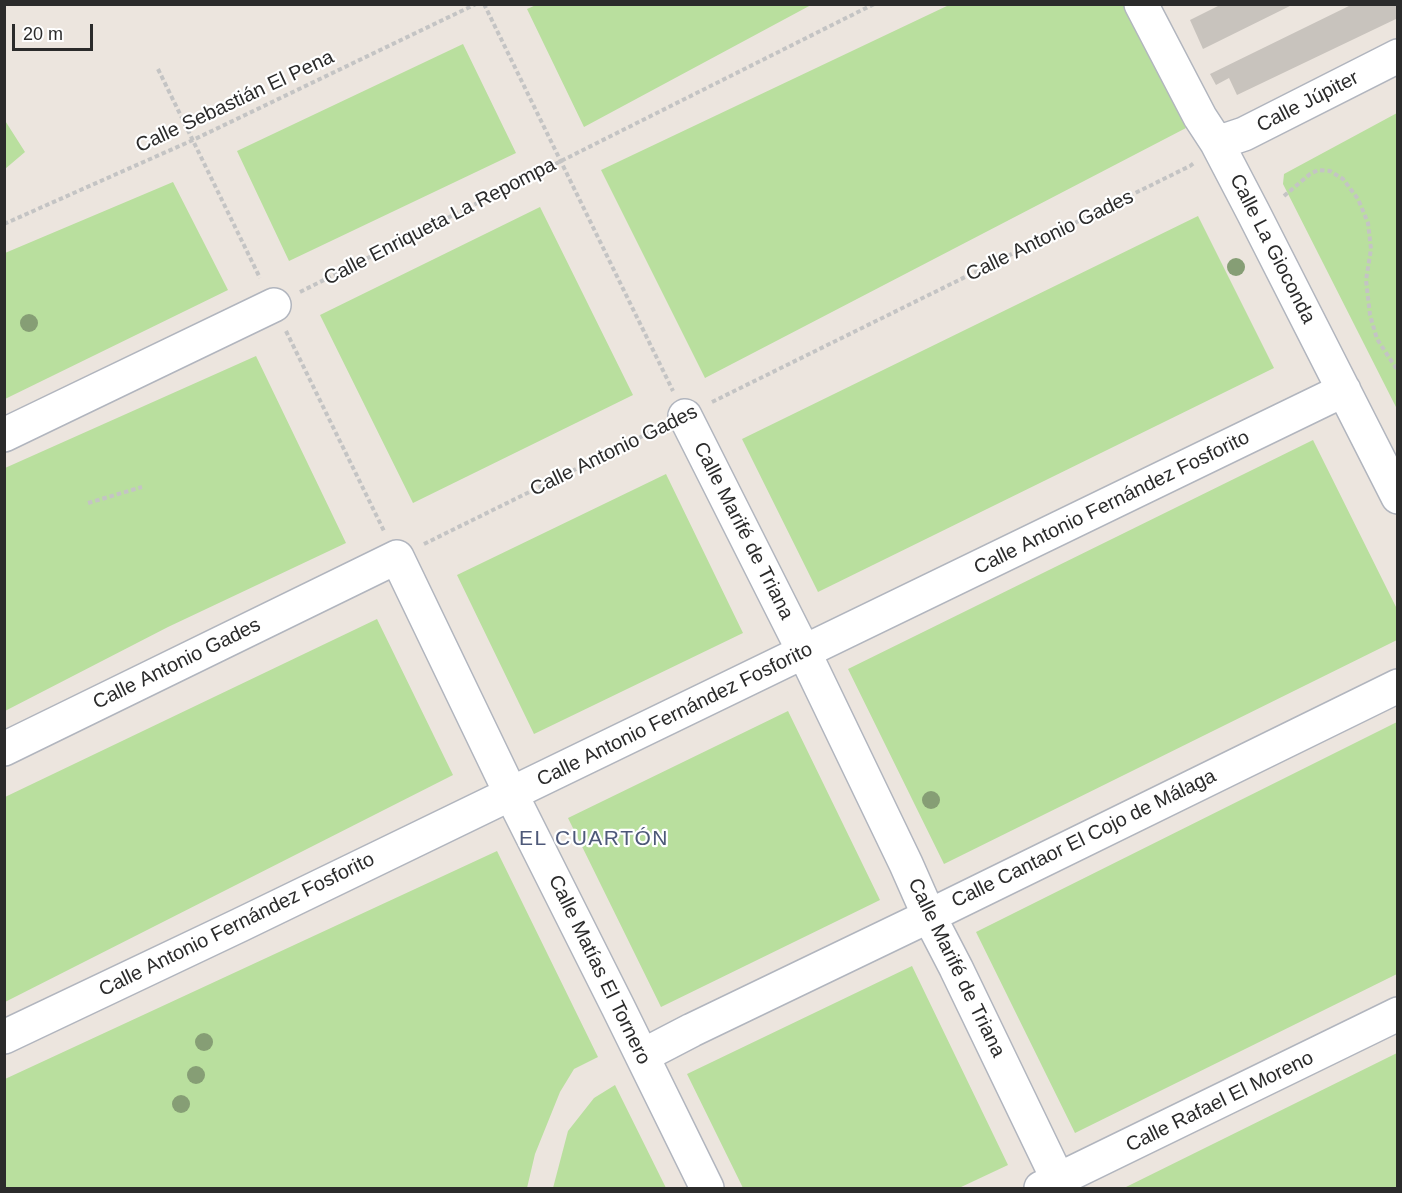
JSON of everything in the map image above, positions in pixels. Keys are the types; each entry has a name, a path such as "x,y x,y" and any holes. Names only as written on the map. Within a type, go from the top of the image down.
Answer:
{"street":[{"name":"Calle La Gioconda","path":"1145,6 1200,117 1217,143 1398,497"},
{"name":"Calle Júpiter","path":"1217,143 1244,134 1398,57"},
{"path":"4,435 274,305"},
{"name":"Calle Antonio Fernández Fosforito","path":"4,1037 1344,390"},
{"name":"Calle Marifé de Triana","path":"685,416 804,652 906,864 966,990 1054,1186"},
{"name":"Calle Antonio Gades","path":"4,749 397,557"},
{"name":"Calle Matías El Tornero","path":"397,557 511,794 707,1188"},
{"name":"Calle Cantaor El Cojo de Málaga","path":"642,1056 1398,686"},
{"name":"Calle Rafael El Moreno","path":"1054,1186 1398,1014"}],"path":[{"name":"Calle Sebastián El Pena","path":"4,224 193,140 476,4"},
{"path":"484,4 685,416"},
{"name":"Calle Enriqueta La Repompa","path":"274,305 874,4"},
{"name":"Calle Antonio Gades","path":"397,557 1191,166 1217,143"},
{"path":"1284,196 1318,170 1330,171 1342,179 1358,200 1368,223 1371,249 1366,280 1370,315 1377,339 1398,371"},
{"path":"88,502 142,487"}],"green space":[{"path":"536,5 811,5 584,127 527,9"},
{"path":"949,5 1125,5 1186,128 705,378 601,170"},
{"path":"463,44 516,153 289,261 237,151"},
{"path":"1397,113 1397,409 1283,184 1284,174"},
{"path":"4,119 25,152 5,169 4,169"},
{"path":"173,182 228,290 5,399 5,253"},
{"path":"540,207 633,395 413,503 320,315"},
{"path":"1198,216 1274,368 818,592 742,439"},
{"path":"256,356 346,543 168,627 5,711 5,468"},
{"path":"1313,440 1397,609 1397,640 944,864 848,669"},
{"path":"666,474 743,633 534,734 457,575"},
{"path":"377,619 453,775 5,1002 5,797"},
{"path":"788,711 880,900 661,1007 568,818"},
{"path":"1397,722 1397,974 1075,1133 976,932"},
{"path":"497,851 598,1057 574,1069 560,1092 535,1154 527,1188 5,1188 5,1079"},
{"path":"912,966 1008,1165 959,1188 743,1188 687,1074"},
{"path":"1397,1053 1397,1188 1124,1188"},
{"path":"615,1085 666,1188 553,1188 568,1131 594,1098"}],"building":[{"path":"1222,4 1294,4 1203,49 1190,20"},
{"path":"1353,4 1396,4 1398,18 1237,95 1229,78 1216,85 1210,74"}],"district":[{"name":"EL CUARTÓN","path":"594,839"}]}
